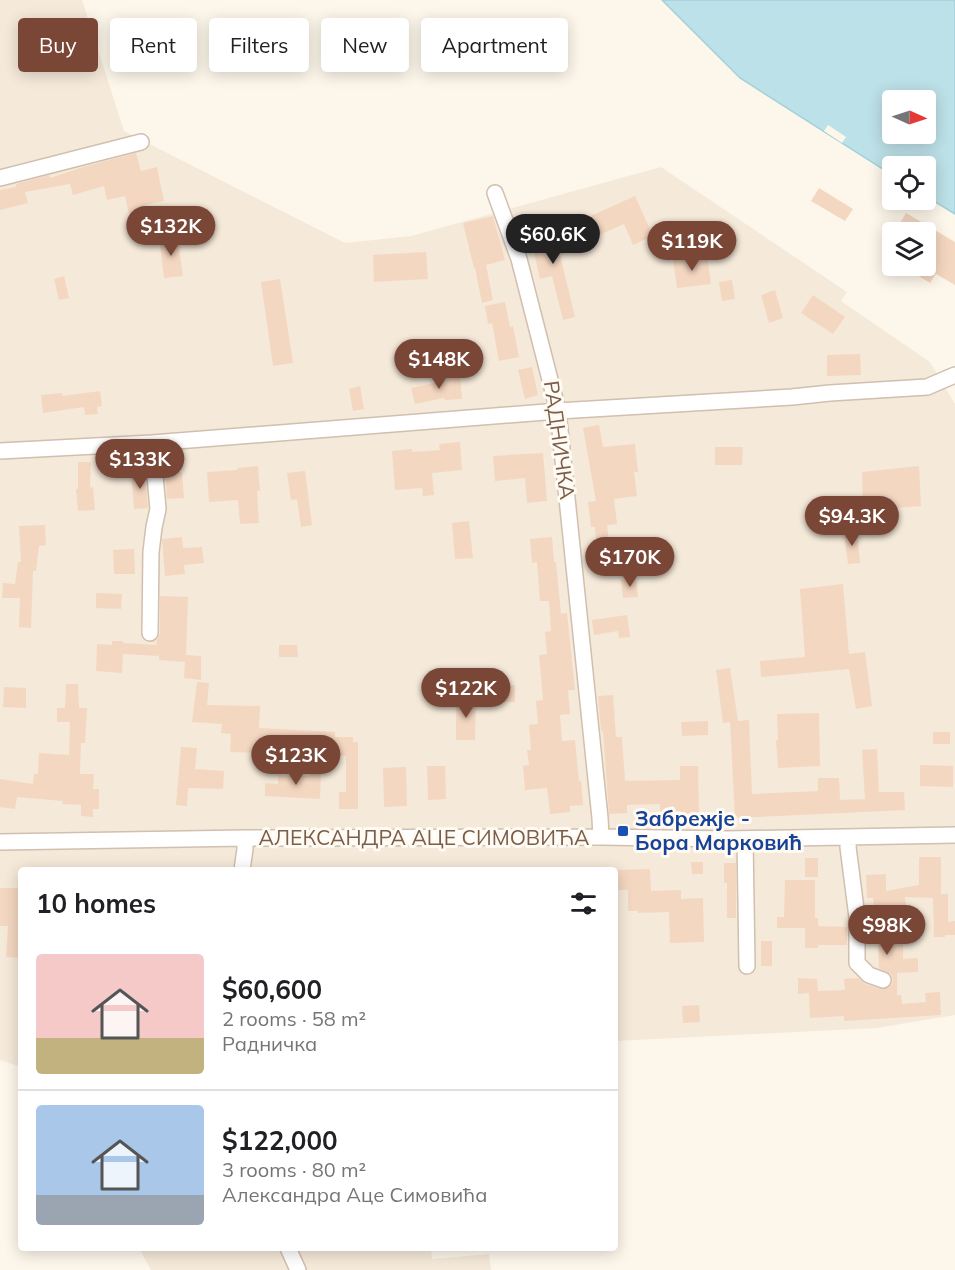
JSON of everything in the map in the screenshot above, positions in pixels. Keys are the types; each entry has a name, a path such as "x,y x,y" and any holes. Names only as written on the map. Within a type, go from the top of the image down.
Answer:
{"street":[{"path":"0,178 141,142"},
{"name":"РАДНИЧКА","path":"495,193 519,258 558,411 601,837"},
{"path":"0,451 152,443 558,411 792,398 830,393 927,387 955,375"},
{"path":"150,633 151,552 158,509 152,443"},
{"name":"АЛЕКСАНДРА АЦЕ СИМОВИЋА","path":"0,842 245,838 745,839 955,836"},
{"path":"849,837 848,847 857,916 857,963 869,975 883,980"},
{"path":"243,867 245,838"},
{"path":"745,839 747,966"},
{"path":"289,1251 298,1270"}],"shaded area":[{"path":"0,0 82,0 88,18 18,18 18,72 98,72 98,50 124,131 345,243 411,236 661,167 847,292 841,301 930,362 955,404 955,1015 877,1028 618,1041 618,867 18,867 18,1066 0,1060"},
{"path":"141,1251 431,1251 432,1259 489,1254 491,1270 151,1270"}],"water":[{"path":"662,0 955,0 955,214 936,202 936,156 882,156 882,169 740,78"}],"pier":[{"path":"828,125 846,137 842,143 824,131"}],"building":[{"path":"136,153 141,171 157,167 164,201 145,205 146,211 129,214 125,196 107,200 104,186 73,195 70,184 25,192 28,203 0,210 0,190"},
{"path":"819,188 853,209 845,221 811,201"},
{"path":"635,196 653,236 633,245 624,224 590,239 582,220"},
{"path":"906,213 921,222 901,222"},
{"path":"493,216 505,260 486,265 493,300 482,303 463,223"},
{"path":"562,227 567,253 560,255 575,317 563,320 552,276 540,279 530,234"},
{"path":"936,231 955,242 955,285 936,274"},
{"path":"177,235 183,276 164,278 159,237"},
{"path":"426,252 428,279 374,282 373,255"},
{"path":"707,255 711,284 677,288 673,260"},
{"path":"64,276 69,298 59,300 54,279"},
{"path":"919,276 935,276 930,283"},
{"path":"280,279 293,363 273,366 261,282"},
{"path":"732,280 735,299 722,301 719,282"},
{"path":"775,290 783,318 769,323 761,295"},
{"path":"813,295 845,317 833,334 801,313"},
{"path":"505,302 510,327 513,326 519,357 499,361 492,323 488,324 485,306"},
{"path":"860,354 861,375 827,376 827,355"},
{"path":"532,367 538,395 525,399 518,370"},
{"path":"460,375 462,399 445,400 444,398 415,404 411,388 443,381 442,377"},
{"path":"360,386 364,409 353,411 349,389"},
{"path":"100,391 102,406 97,407 98,414 85,415 84,407 43,413 41,395 62,393 62,396"},
{"path":"599,425 603,447 635,444 638,472 634,472 637,496 614,499 617,524 607,525 610,553 597,554 595,527 591,527 588,502 596,501 583,428"},
{"path":"460,442 462,470 432,473 434,495 423,496 422,488 395,490 392,451 440,450 439,444"},
{"path":"715,447 743,447 742,465 715,465"},
{"path":"543,453 547,501 527,503 525,478 495,481 493,456"},
{"path":"78,462 91,462 90,488 93,487 95,510 78,511 76,489 78,489"},
{"path":"258,466 259,523 240,524 238,500 209,502 207,472"},
{"path":"919,466 921,506 863,510 862,472"},
{"path":"145,471 148,508 134,509 131,472"},
{"path":"305,471 312,525 301,527 297,499 291,500 287,473"},
{"path":"182,472 184,498 167,499 165,474"},
{"path":"469,521 473,558 455,559 452,523"},
{"path":"45,525 46,545 39,546 36,571 33,571 31,628 19,627 20,598 2,598 3,583 15,584 18,562 21,562 19,526"},
{"path":"857,530 860,563 848,564 844,531"},
{"path":"182,537 183,548 202,547 204,563 184,565 185,574 165,576 162,539"},
{"path":"552,537 561,614 567,613 575,690 568,690 570,714 560,715 562,741 575,740 583,805 570,806 570,812 550,814 547,788 525,790 523,766 529,765 527,750 531,750 529,725 538,724 536,701 543,700 539,655 547,654 545,632 551,631 549,601 540,601 537,562 532,563 530,539"},
{"path":"629,544 631,557 619,558 617,545"},
{"path":"134,549 135,574 114,574 113,550"},
{"path":"636,579 638,597 623,598 621,580"},
{"path":"843,584 849,654 865,652 872,706 856,709 849,669 761,677 760,661 805,657 800,589"},
{"path":"96,593 122,594 121,609 96,608"},
{"path":"160,596 188,597 186,655 201,656 201,680 184,678 185,662 159,660 159,656 123,654 122,673 96,671 97,644 112,645 112,641 123,641 123,643 156,645 160,633"},
{"path":"627,615 630,637 619,638 618,631 594,635 592,620"},
{"path":"279,645 297,645 298,657 279,657"},
{"path":"730,668 738,721 749,720 752,794 818,791 818,778 839,778 840,800 865,799 862,750 877,749 879,792 904,792 905,810 735,818 730,722 723,723 716,670"},
{"path":"197,682 209,683 207,705 260,706 259,728 335,732 335,737 353,737 353,742 358,742 358,809 339,809 339,792 346,792 346,756 325,755 325,745 264,741 263,753 230,752 231,734 221,733 222,724 192,722"},
{"path":"66,684 78,684 79,708 87,708 85,743 81,743 80,774 94,774 93,789 99,789 99,809 93,809 93,817 81,816 81,805 17,797 15,809 0,807 0,779 33,784 34,774 38,774 39,753 69,755 70,722 57,722 57,708 65,708"},
{"path":"504,685 515,685 515,702 503,702"},
{"path":"4,687 26,688 26,708 3,707"},
{"path":"613,695 616,737 622,737 625,781 680,780 680,766 698,766 699,814 681,815 681,811 660,811 660,804 627,805 627,813 609,814 598,696"},
{"path":"463,696 476,696 475,740 456,740 456,705 463,705"},
{"path":"819,713 820,766 778,768 777,714"},
{"path":"708,721 708,735 682,736 681,722"},
{"path":"933,732 950,732 950,744 933,744"},
{"path":"181,747 197,748 195,769 224,771 223,789 188,788 187,806 176,805"},
{"path":"920,765 953,766 953,787 920,786"},
{"path":"427,766 445,766 446,799 428,800"},
{"path":"406,767 407,806 384,807 383,768"},
{"path":"310,770 321,771 320,799 265,796 265,783 278,784 278,775 309,776"},
{"path":"919,857 941,857 941,894 948,894 948,922 955,921 955,935 934,937 933,898 905,897 906,907 886,911 889,944 903,944 903,959 918,958 918,972 897,973 897,995 901,995 902,1004 926,1002 925,993 940,992 941,1015 844,1021 844,1016 810,1018 809,993 798,994 798,978 817,979 818,991 845,990 844,979 859,978 865,984 880,989 885,989 892,984 891,974 879,968 873,898 867,898 866,875 886,874 886,891 919,885"},
{"path":"805,858 818,858 818,877 805,877"},
{"path":"691,862 703,862 703,874 692,874"},
{"path":"724,863 736,863 736,918 727,918 727,883 724,883"},
{"path":"650,869 651,891 681,890 681,899 703,898 704,942 670,943 669,912 628,911 628,890 618,890 618,870"},
{"path":"785,880 815,880 815,918 818,918 818,926 847,927 847,945 818,945 818,948 805,948 805,928 777,928 777,917 784,917"},
{"path":"0,888 18,888 18,958 6,957 8,926 0,926"},
{"path":"761,941 772,941 772,966 761,966"},
{"path":"699,1005 700,1022 683,1023 682,1006"}],"place":[{"name":"Забрежје - Бора Марковић","path":"623,831"}]}
